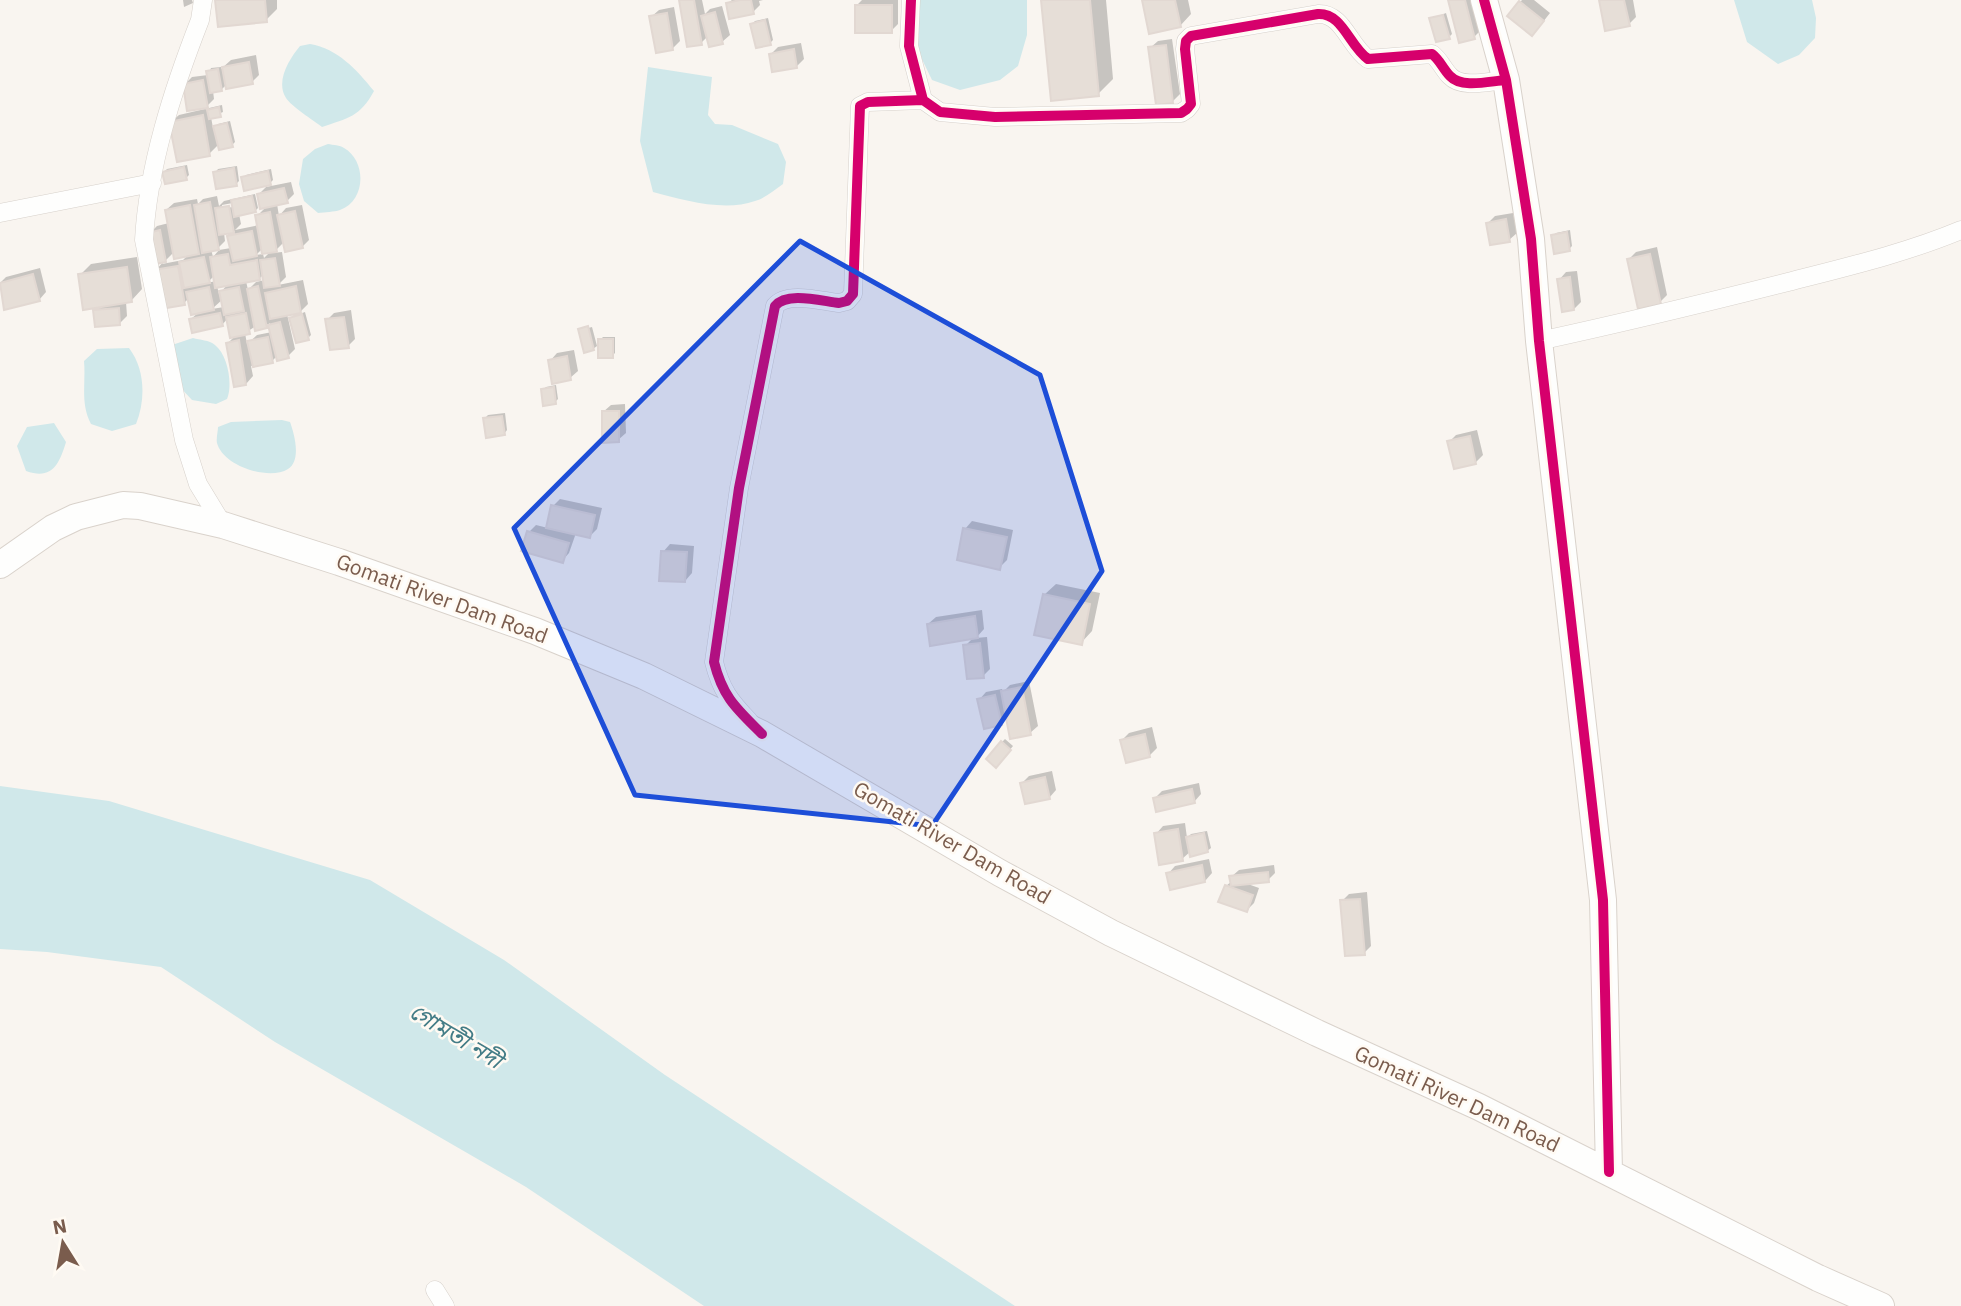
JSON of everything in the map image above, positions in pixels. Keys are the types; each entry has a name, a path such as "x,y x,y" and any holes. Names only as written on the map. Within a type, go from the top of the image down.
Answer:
{"main road":[{"path":"1484,0 1506,80 1531,239 1539,341 1602,900 1609,1172"},
{"name":"Gomati River Dam Road","path":"0,565 53,528 76,517 123,505 140,506 223,525 339,562 535,631 644,676 762,734 1000,873 1111,933 1317,1033 1479,1107 1818,1278 1881,1306"}],"street":[{"path":"203,0 200,20 159,146 145,218 144,240 184,440 198,484 223,525"},
{"path":"911,0 909,46 923,100"},
{"path":"762,734 729,701 719,682 714,662 739,488 775,306 780,300 789,298 839,303 847,301 853,294 860,107 868,102 923,100 940,112 995,117 1181,113 1191,104 1185,49 1186,41 1191,36 1327,14 1334,18 1361,54 1368,59 1432,54 1452,78 1460,82 1506,80"},
{"path":"0,213 152,183"},
{"path":"1539,341 1658,315 1814,275 1932,242 1961,230"},
{"path":"435,1290 445,1306"}],"highlighted area":[{"path":"800,241 1040,375 1102,571 932,826 635,795 514,528"}],"water":[{"path":"915,0 1027,0 1027,35 1018,66 1000,80 960,90 932,80 918,51"},
{"path":"1734,0 1812,0 1816,18 1815,38 1799,55 1778,64 1747,42"},
{"path":"310,44 338,55 374,91 358,111 346,119 322,127 293,105 283,91 283,77 288,63 300,46"},
{"path":"648,67 712,77 708,115 715,124 732,125 778,144 786,162 783,184 759,200 730,205 704,204 653,192 640,141"},
{"path":"328,144 342,147 357,162 360,171 359,190 349,205 338,211 318,213 304,201 299,184 303,159 315,149"},
{"path":"193,338 215,345 226,363 229,393 227,399 216,404 192,400 178,385 169,346"},
{"path":"129,348 138,365 142,384 141,405 136,424 112,431 91,424 84,401 84,361 97,349"},
{"path":"231,422 290,422 296,453 292,465 280,472 259,472 237,464 221,451 217,443 218,427"},
{"path":"54,423 66,442 57,464 42,474 26,471 17,446 27,427"},
{"name":"গোমতী নদী","path":"0,786 109,801 370,880 504,960 665,1075 1015,1306 704,1306 526,1187 275,1042 161,967 47,952 0,949"}],"building":[{"path":"215,0 265,0 267,22 218,27"},
{"path":"679,0 694,0 702,45 687,47"},
{"path":"751,0 754,14 729,19 726,3"},
{"path":"1041,0 1090,0 1099,96 1051,101"},
{"path":"1142,0 1175,0 1181,27 1149,34"},
{"path":"1448,0 1465,0 1475,39 1459,43"},
{"path":"1599,0 1624,0 1630,26 1605,31"},
{"path":"1519,1 1544,21 1532,36 1507,16"},
{"path":"855,5 892,5 892,33 855,33"},
{"path":"715,12 723,44 709,47 701,16"},
{"path":"667,13 673,50 656,53 649,16"},
{"path":"1443,15 1450,39 1436,42 1429,18"},
{"path":"765,20 771,45 756,48 750,24"},
{"path":"1166,45 1173,103 1156,105 1148,47"},
{"path":"794,49 797,68 772,72 769,54"},
{"path":"249,62 253,84 226,89 222,67"},
{"path":"218,69 222,91 210,93 206,71"},
{"path":"203,80 208,108 187,111 183,84"},
{"path":"219,107 221,117 209,119 207,110"},
{"path":"203,115 210,156 177,162 169,122"},
{"path":"227,123 233,147 219,150 213,126"},
{"path":"184,167 187,180 165,184 162,172"},
{"path":"234,168 237,186 216,189 213,172"},
{"path":"268,171 271,185 244,191 241,177"},
{"path":"284,188 288,203 260,209 257,194"},
{"path":"252,196 256,212 234,217 231,200"},
{"path":"210,202 219,250 202,253 194,205"},
{"path":"190,205 199,254 174,259 165,210"},
{"path":"229,206 234,233 219,235 215,208"},
{"path":"295,211 303,248 285,252 277,215"},
{"path":"270,212 277,252 262,254 255,215"},
{"path":"1506,219 1510,242 1490,245 1486,223"},
{"path":"160,230 166,262 155,264 148,233"},
{"path":"252,231 257,256 233,261 227,236"},
{"path":"1567,232 1570,251 1554,254 1551,235"},
{"path":"228,254 230,265 257,260 260,280 215,288 210,257"},
{"path":"1650,254 1661,304 1638,309 1627,259"},
{"path":"204,257 210,283 184,288 179,262"},
{"path":"275,258 280,286 264,288 260,260"},
{"path":"178,266 185,305 160,309 153,270"},
{"path":"127,267 132,302 83,310 78,274"},
{"path":"33,274 40,301 4,310 0,283"},
{"path":"1570,277 1574,310 1562,312 1557,279"},
{"path":"258,286 267,328 255,331 247,289"},
{"path":"296,286 301,313 270,319 265,293"},
{"path":"209,287 214,310 191,315 186,292"},
{"path":"239,287 244,311 224,315 219,291"},
{"path":"119,308 120,325 95,327 93,310"},
{"path":"220,313 223,326 192,333 189,319"},
{"path":"246,313 250,334 230,338 226,317"},
{"path":"302,314 309,340 296,343 289,318"},
{"path":"344,317 349,348 330,350 325,319"},
{"path":"280,322 289,358 277,361 268,325"},
{"path":"588,326 594,350 584,353 578,329"},
{"path":"268,337 273,363 253,367 247,341"},
{"path":"598,339 613,339 613,358 598,358"},
{"path":"239,340 246,385 234,387 226,343"},
{"path":"567,356 571,380 552,384 548,360"},
{"path":"554,387 556,404 543,406 541,389"},
{"path":"602,411 619,411 619,442 602,443"},
{"path":"502,416 505,435 486,438 483,418"},
{"path":"1470,436 1476,464 1454,469 1447,441"},
{"path":"551,505 595,515 590,538 546,528"},
{"path":"963,528 1007,537 1000,570 957,560"},
{"path":"527,531 569,543 563,563 521,551"},
{"path":"661,551 687,552 685,582 659,581"},
{"path":"1043,594 1090,604 1082,645 1034,635"},
{"path":"975,616 978,638 930,646 927,624"},
{"path":"980,643 984,678 967,679 963,645"},
{"path":"1022,687 1031,735 1010,739 1001,691"},
{"path":"995,695 1002,725 984,729 977,699"},
{"path":"1145,734 1150,757 1126,763 1120,740"},
{"path":"1001,741 1011,750 996,768 986,759"},
{"path":"1045,777 1050,799 1025,804 1020,783"},
{"path":"1192,789 1195,803 1156,812 1153,798"},
{"path":"1178,829 1183,861 1159,865 1154,833"},
{"path":"1204,833 1208,852 1190,857 1186,837"},
{"path":"1202,865 1205,882 1170,890 1166,873"},
{"path":"1268,872 1269,882 1231,886 1229,876"},
{"path":"1225,885 1253,895 1247,912 1218,902"},
{"path":"1360,899 1365,955 1345,956 1340,900"}],"cycle path":[{"path":"911,0 909,46 923,100 940,112 995,117 1181,113 1191,104 1185,49 1186,41 1191,36 1318,14 1327,15 1340,24 1368,59 1432,54 1455,80 1476,83 1506,80"},
{"path":"1484,0 1506,80 1531,239 1539,341 1603,900 1609,1172"},
{"path":"762,734 738,710 727,694 714,662 739,488 775,306 780,301 796,298 839,303 847,301 853,294 860,106 868,102 923,100"}]}
